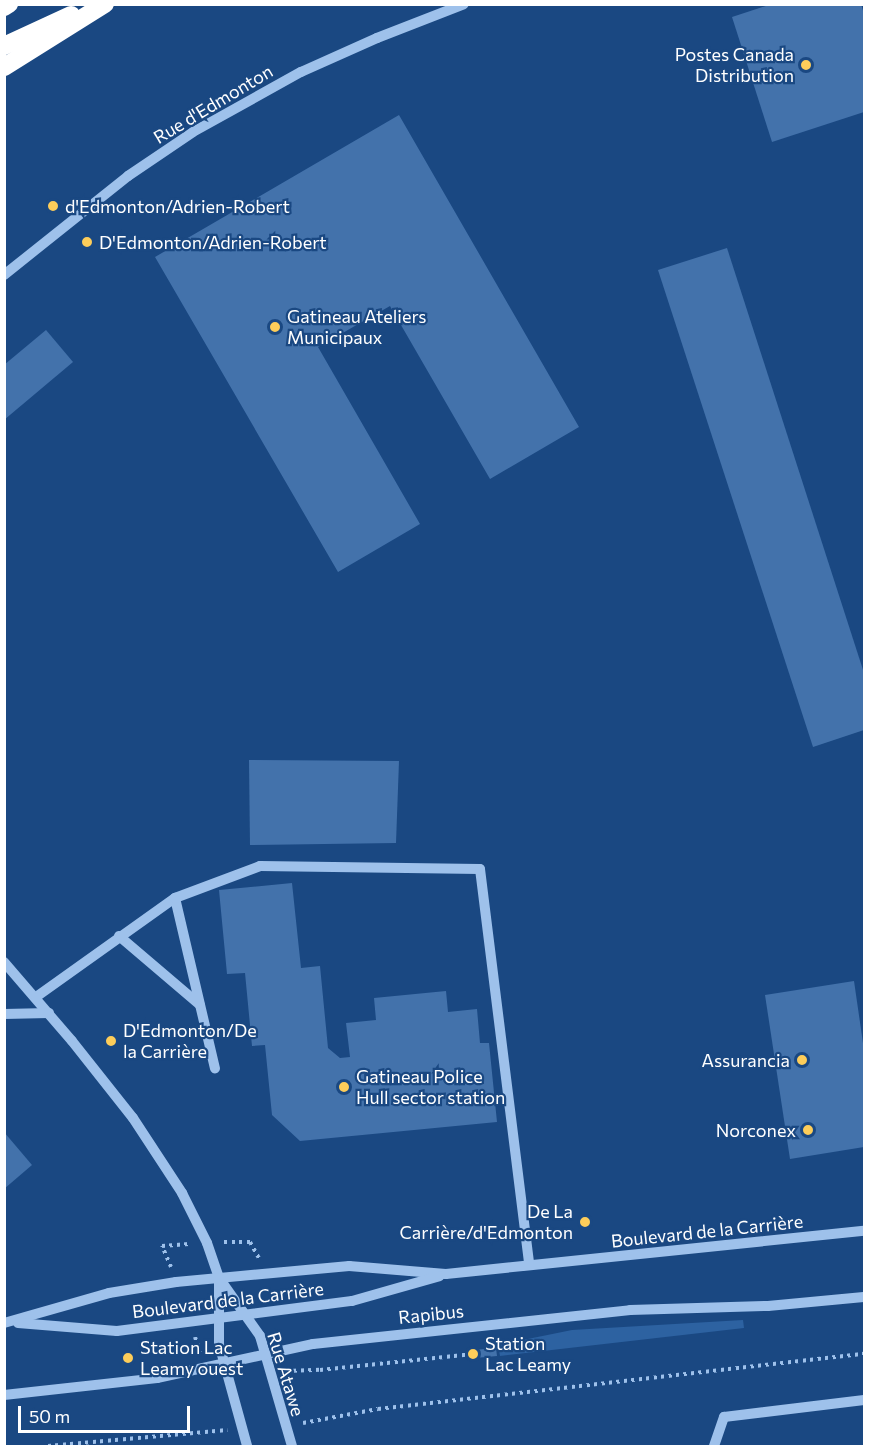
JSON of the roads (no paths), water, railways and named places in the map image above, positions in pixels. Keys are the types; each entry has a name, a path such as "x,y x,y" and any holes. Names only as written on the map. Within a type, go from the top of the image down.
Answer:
{"highway":[{"path":"4,46 93,4"},
{"path":"4,67 105,4"}],"street":[{"name":"Rue d'Edmonton","path":"4,275 128,176 193,132 301,72 377,38 464,4"},
{"path":"36,997 175,898 260,866 480,868 529,1266"},
{"path":"175,898 215,1068"},
{"path":"119,936 200,1005"},
{"path":"4,962 49,1013 160,1157 198,1223 219,1278 219,1344 247,1446"},
{"path":"4,1014 49,1013"},
{"name":"Boulevard de la Carrière","path":"7,1322 109,1293 176,1282 349,1266 446,1274 864,1232"},
{"name":"Boulevard de la Carrière","path":"7,1322 117,1331 352,1301 446,1274"},
{"name":"Rue Atawe","path":"219,1278 260,1336 292,1446"},
{"name":"Rapibus","path":"4,1395 157,1378 313,1344 554,1317 676,1307 768,1305 864,1297"},
{"path":"714,1446 724,1418 864,1400"}],"place":[{"name":"Postes Canada Distribution","path":"806,65"},
{"name":"d'Edmonton/Adrien-Robert","path":"53,206"},
{"name":"D'Edmonton/Adrien-Robert","path":"87,242"},
{"name":"Gatineau Ateliers Municipaux","path":"275,327"},
{"name":"D'Edmonton/De la Carrière","path":"111,1041"},
{"name":"Assurancia","path":"802,1060"},
{"name":"Gatineau Police Hull sector station","path":"344,1087"},
{"name":"Norconex","path":"808,1130"},
{"name":"De La Carrière/d'Edmonton","path":"585,1222"},
{"name":"Station Lac Leamy","path":"473,1354"},
{"name":"Station Lac Leamy ouest","path":"128,1358"}]}
